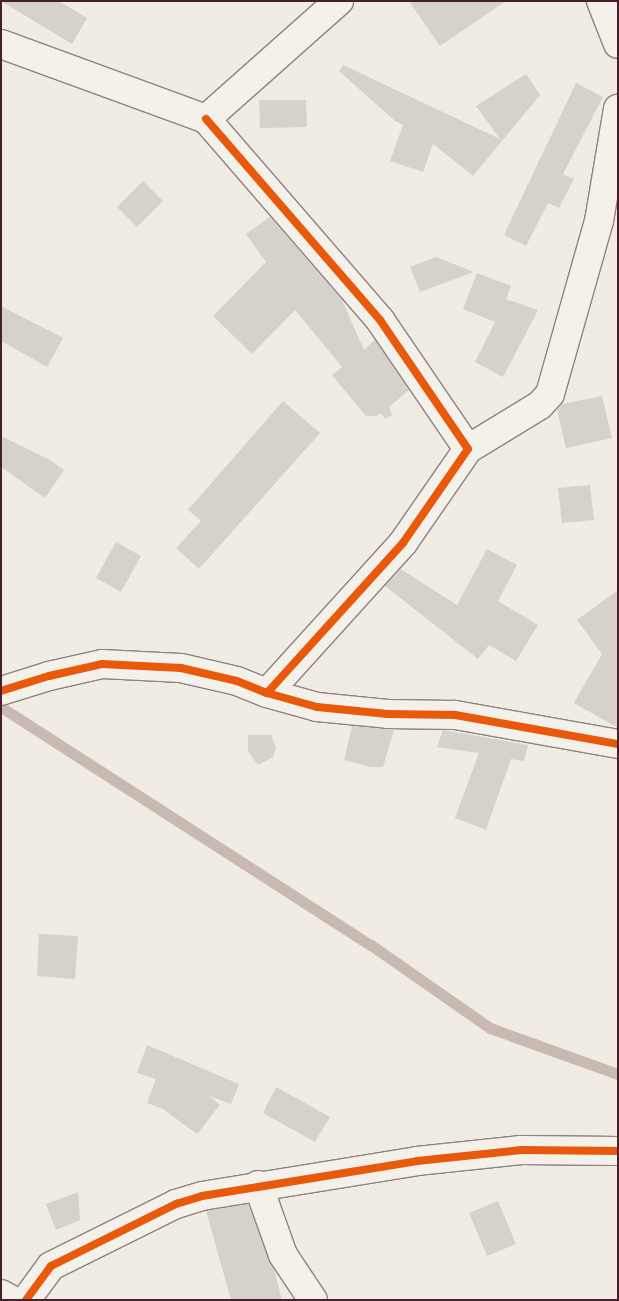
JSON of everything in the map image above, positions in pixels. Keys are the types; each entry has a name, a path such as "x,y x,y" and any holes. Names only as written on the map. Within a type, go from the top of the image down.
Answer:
{"street":[{"path":"206,119 340,1"},
{"path":"601,1 618,44"},
{"path":"1,44 206,119 380,320 468,450"},
{"path":"267,693 402,542 468,450 540,406 550,394 599,221 618,109"},
{"path":"1,691 49,676 102,664 181,668 237,681 267,693 317,707 388,714 455,715 618,744"},
{"path":"26,1300 51,1266 176,1204 202,1196 258,1185 417,1161 511,1151 618,1151"},
{"path":"258,1185 283,1256 313,1300"},
{"path":"1,1294 12,1300"}],"building":[{"path":"1,1 59,1 87,18 72,44"},
{"path":"409,1 506,1 440,46"},
{"path":"343,65 500,139 476,106 526,74 540,95 473,176 433,144 423,172 390,161 403,125 395,121 339,71"},
{"path":"576,83 603,97 563,174 574,179 559,208 548,203 526,246 504,235"},
{"path":"259,100 306,100 307,127 260,128"},
{"path":"143,181 163,201 137,227 117,207"},
{"path":"270,217 342,300 364,350 375,340 409,390 389,407 392,415 385,419 381,413 377,416 366,416 332,375 342,367 295,310 252,354 213,316 266,262 246,234"},
{"path":"436,257 474,272 420,292 410,267"},
{"path":"477,273 511,286 506,299 538,310 503,377 475,362 495,322 463,309"},
{"path":"1,306 63,338 47,367 1,341"},
{"path":"602,396 612,438 566,448 557,410 562,404"},
{"path":"283,401 320,433 199,569 176,548 201,521 188,510"},
{"path":"1,436 48,459 64,470 45,498 1,467"},
{"path":"590,485 594,520 562,523 558,488"},
{"path":"116,542 141,556 121,592 96,578"},
{"path":"487,549 517,565 498,601 538,625 516,661 489,645 478,659 385,586 401,569 457,605"},
{"path":"618,590 618,728 574,703 602,654 577,620"},
{"path":"352,726 394,730 383,767 371,767 344,760"},
{"path":"443,730 528,745 524,761 511,759 486,830 455,818 479,753 437,747"},
{"path":"248,735 271,735 276,747 273,757 258,765 248,751"},
{"path":"39,934 78,936 75,979 37,976"},
{"path":"147,1045 239,1084 231,1104 209,1096 220,1105 197,1134 163,1109 147,1103 156,1079 137,1073"},
{"path":"276,1087 330,1117 315,1142 263,1113"},
{"path":"78,1192 80,1220 56,1230 46,1204"},
{"path":"498,1201 516,1244 487,1256 469,1213"},
{"path":"248,1204 274,1269 282,1300 231,1300 206,1211"}],"waterway":[{"path":"1,707 371,945 490,1028 618,1074"}],"cycle path":[{"path":"206,119 380,320 468,449 403,543 267,693"},
{"path":"1,691 49,676 102,664 181,668 237,681 267,693 317,707 388,714 455,715 618,744"},
{"path":"26,1300 51,1266 176,1204 202,1196 417,1161 521,1150 618,1151"}]}
